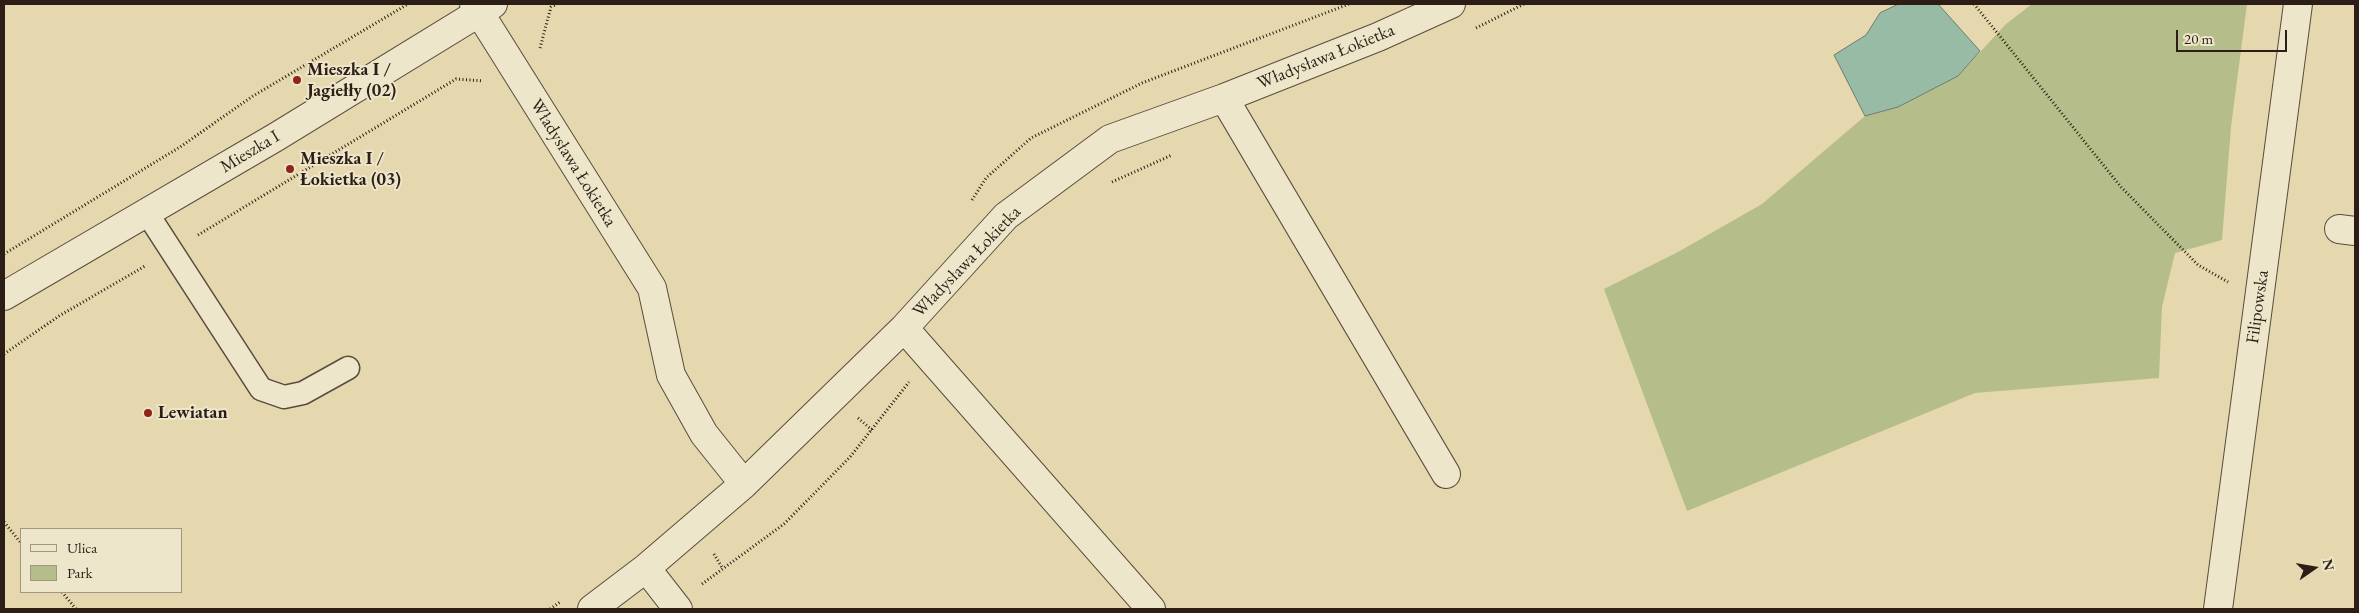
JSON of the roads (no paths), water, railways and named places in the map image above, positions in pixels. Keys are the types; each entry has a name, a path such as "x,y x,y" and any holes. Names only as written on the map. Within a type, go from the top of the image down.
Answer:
{"street":[{"name":"Władysława Łokietka","path":"592,609 646,568 744,484 904,328 1006,216 1110,139 1224,98 1378,37 1451,4"},
{"name":"Filipowska","path":"2218,609 2298,4"},
{"name":"Władysława Łokietka","path":"482,7 517,74 652,288 671,375 704,434 744,484"},
{"name":"Mieszka I","path":"4,296 147,213 482,7"},
{"path":"1224,98 1446,474"},
{"path":"904,328 1151,609"},
{"path":"646,568 677,608"}],"lane":[{"path":"147,213 261,389 284,398 303,393 348,368"}],"place":[{"name":"Mieszka I / Jagiełły (02)","path":"297,80"},
{"name":"Mieszka I / Łokietka (03)","path":"290,169"},
{"name":"Lewiatan","path":"148,413"}]}
